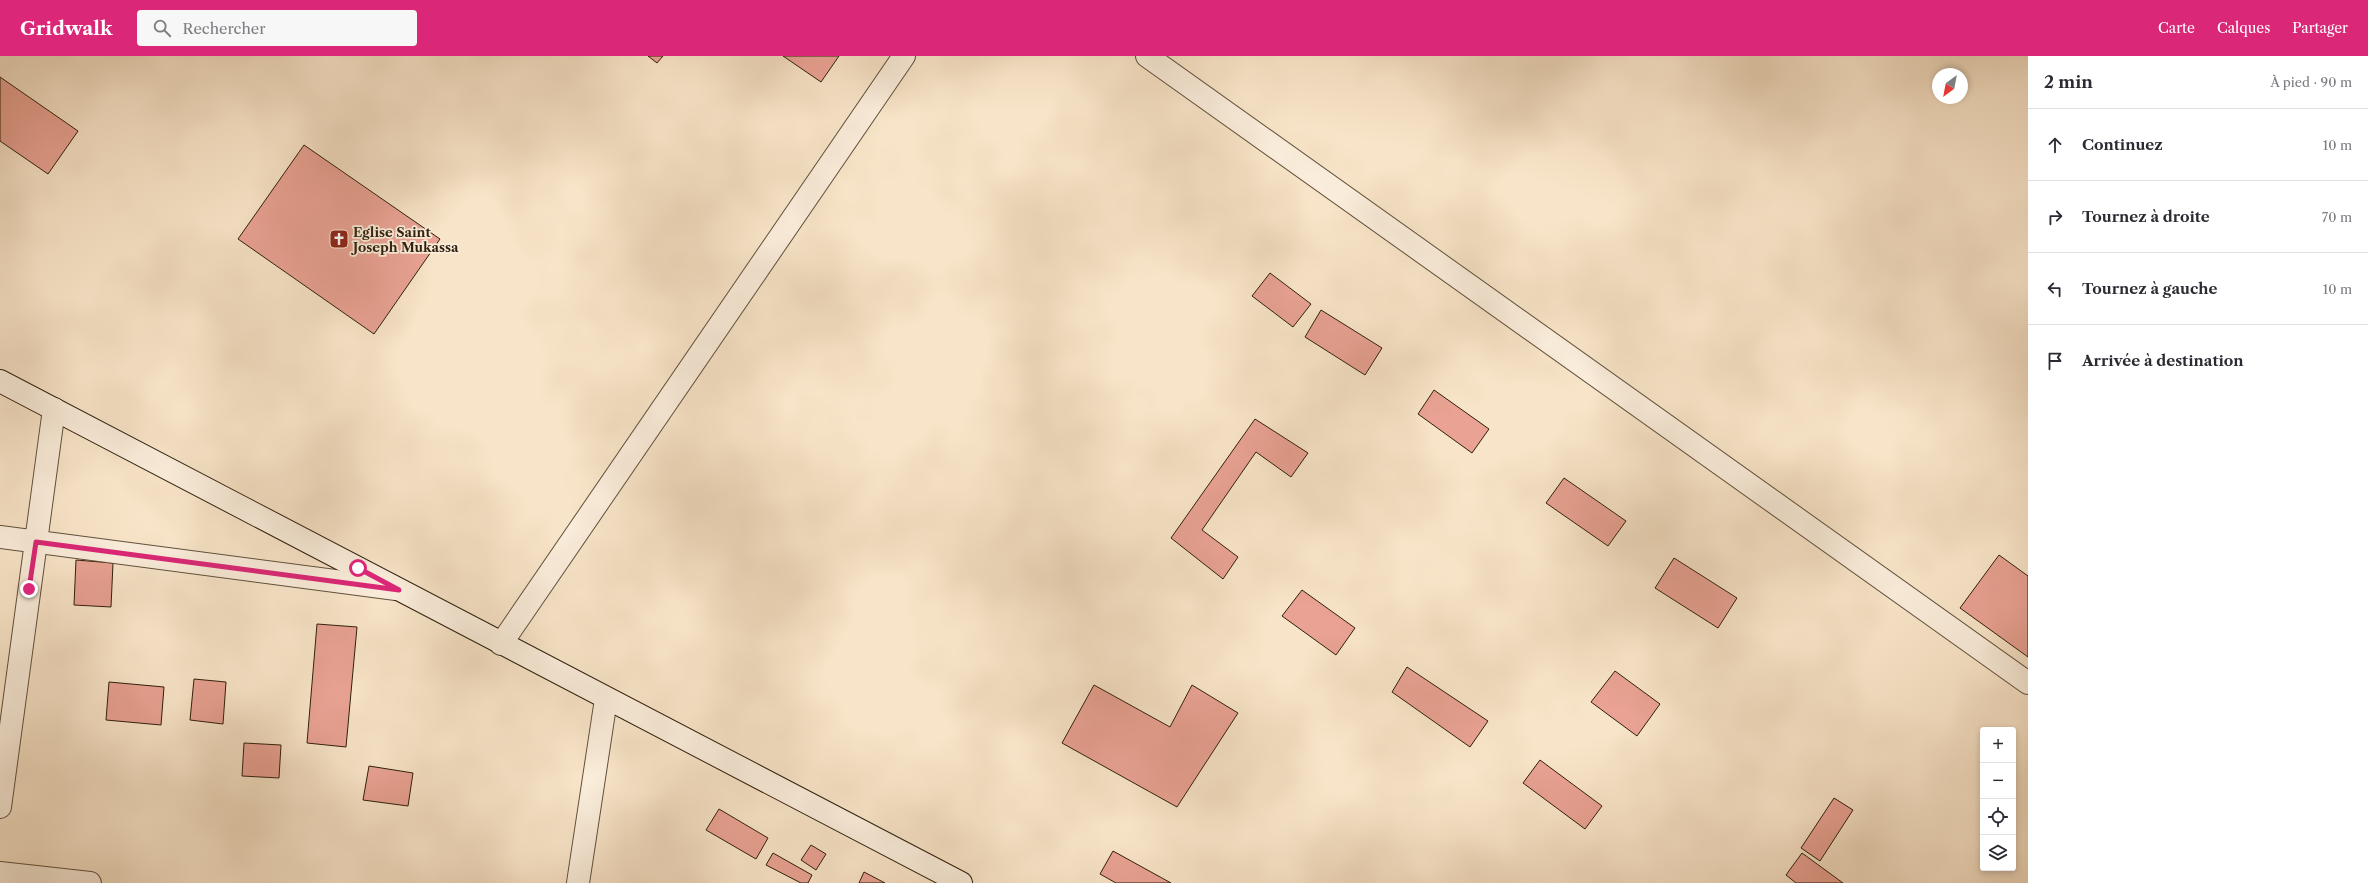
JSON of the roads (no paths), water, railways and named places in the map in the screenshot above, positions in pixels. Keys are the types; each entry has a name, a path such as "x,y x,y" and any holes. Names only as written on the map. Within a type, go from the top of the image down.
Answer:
{"street":[{"path":"501,644 904,56"},
{"path":"1147,56 2028,683"},
{"path":"0,381 606,699 961,883"},
{"path":"0,807 54,409"},
{"path":"0,537 399,590"},
{"path":"578,883 606,699"},
{"path":"0,873 90,883"}],"place":[{"name":"Eglise Saint Joseph Mukassa","path":"339,239"}]}
